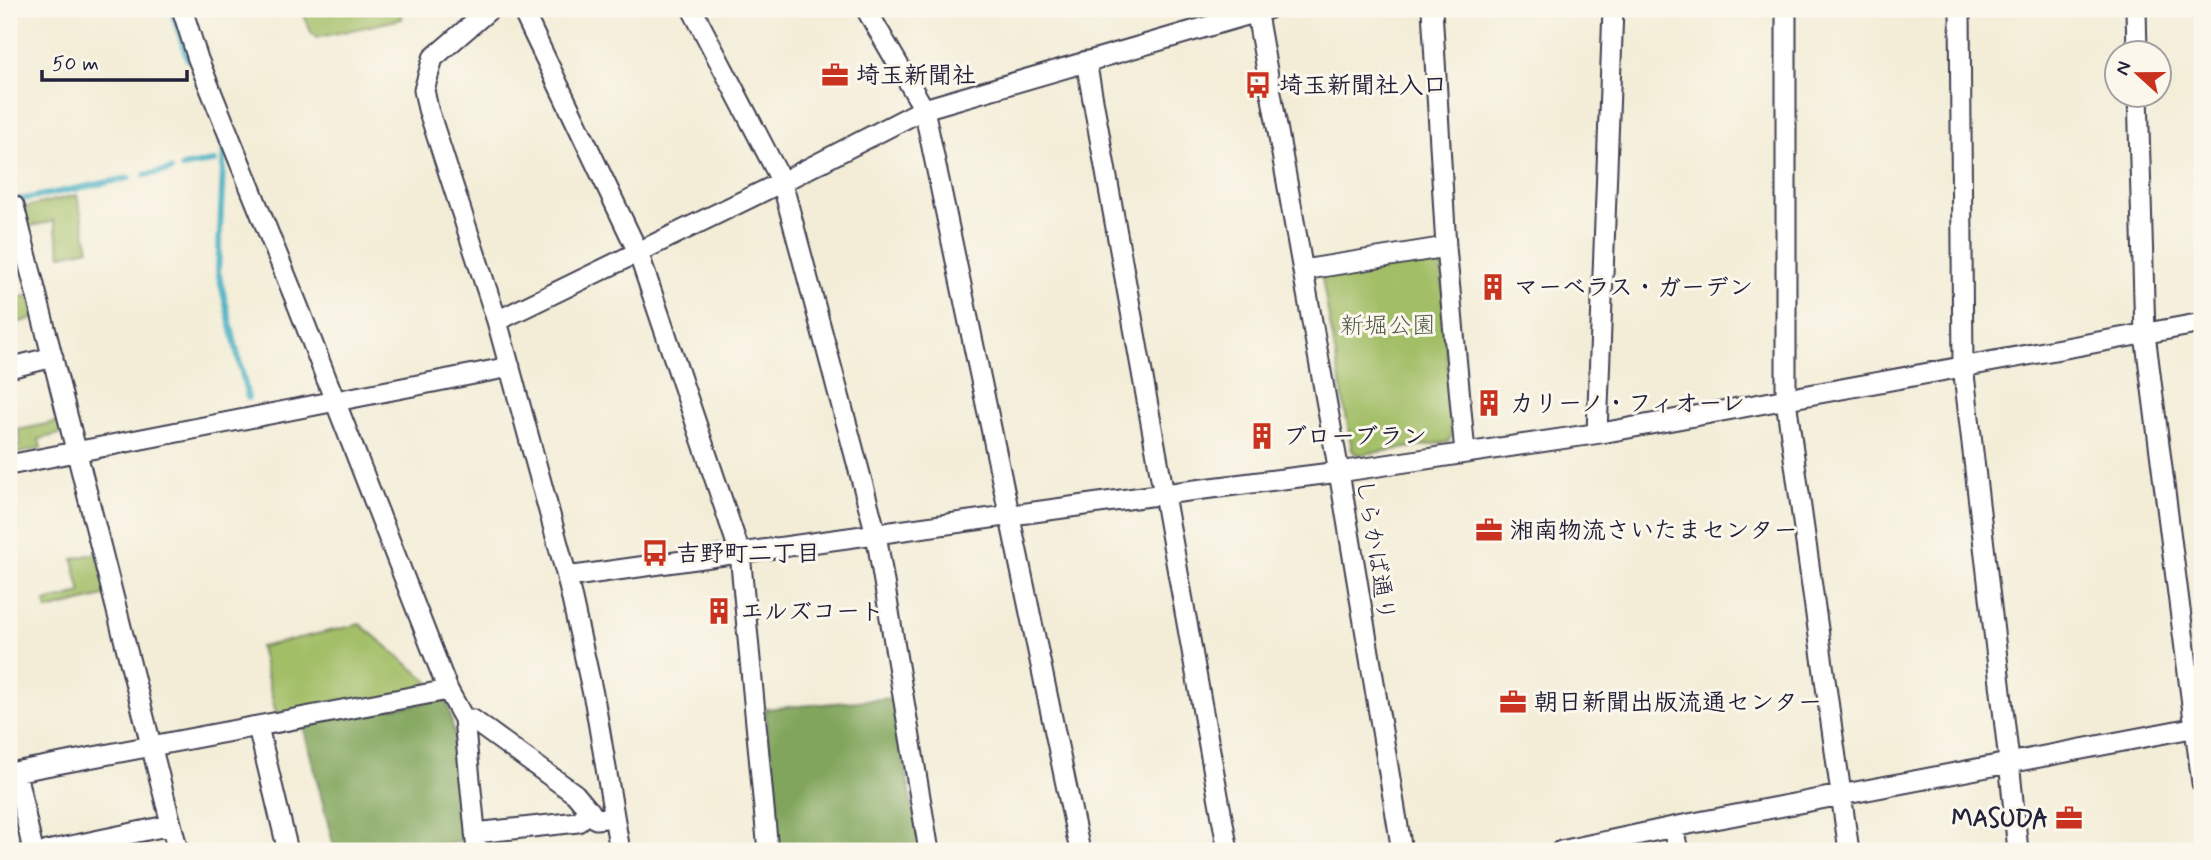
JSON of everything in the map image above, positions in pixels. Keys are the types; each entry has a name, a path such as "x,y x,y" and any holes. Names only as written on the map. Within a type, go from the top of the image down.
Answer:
{"street":[{"path":"182,9 198,60 298,306 448,690 464,719 476,842 578,822 590,811"},
{"path":"489,9 433,58 424,90 430,116 497,321 567,577 595,703 620,851"},
{"path":"522,9 638,252 740,553 768,851"},
{"path":"691,9 782,182 876,534 929,851"},
{"path":"866,9 924,109 1080,851"},
{"path":"497,321 782,182 924,109 1261,9"},
{"name":"しらかば通り","path":"1261,9 1402,851"},
{"path":"1432,9 1446,247 1465,453"},
{"path":"1597,433 1613,9"},
{"path":"1786,9 1786,400 1849,851"},
{"path":"1960,9 1963,366 2018,851"},
{"path":"2136,9 2137,38"},
{"path":"1086,61 1228,851"},
{"path":"2138,108 2145,334 2198,727 2202,783"},
{"path":"14,206 17,252 53,357 177,851"},
{"path":"1303,270 1446,247"},
{"path":"567,577 1339,472 1597,433 2202,323"},
{"path":"9,368 53,357"},
{"path":"9,465 510,367"},
{"path":"33,851 12,773 448,690"},
{"path":"464,719 473,720 575,794 596,819 614,817"},
{"path":"258,727 288,851"},
{"path":"1561,851 2009,761 2198,727"},
{"path":"47,851 171,825"},
{"path":"1673,827 1678,851"}],"green space":[{"path":"301,9 400,9 402,19 316,38"},
{"path":"77,195 89,249 61,255 54,221 26,227 21,208"},
{"name":"新堀公園","path":"1432,254 1441,259 1452,435 1448,442 1357,455 1352,450 1322,278 1326,271"},
{"path":"30,295 35,318 9,325 9,311 20,308 18,298"},
{"path":"61,421 64,433 39,439 41,448 14,454 13,447 21,445 18,430"},
{"path":"97,553 108,595 47,610 45,602 81,593 73,559"},
{"path":"360,624 436,688 277,718 260,647"},
{"path":"892,698 921,851 779,851 765,709"},
{"path":"447,700 457,746 469,841 396,851 335,851 302,722"}],"waterway":[{"path":"171,9 188,60"},
{"path":"222,142 224,148 218,271 248,398"},
{"path":"182,167 215,161"},
{"path":"145,175 171,170"},
{"path":"14,201 129,178"}],"place":[{"name":"埼玉新聞社","path":"835,75"},
{"name":"埼玉新聞社入口","path":"1258,85"},
{"name":"マーベラス・ガーデン","path":"1493,287"},
{"name":"カリーノ・フィオーレ","path":"1489,403"},
{"name":"ブローブラン","path":"1262,436"},
{"name":"湘南物流さいたまセンター","path":"1489,530"},
{"name":"吉野町二丁目","path":"655,553"},
{"name":"エルズコート","path":"719,611"},
{"name":"朝日新聞出版流通センター","path":"1513,702"},
{"name":"MASUDA","path":"2069,818"}]}
